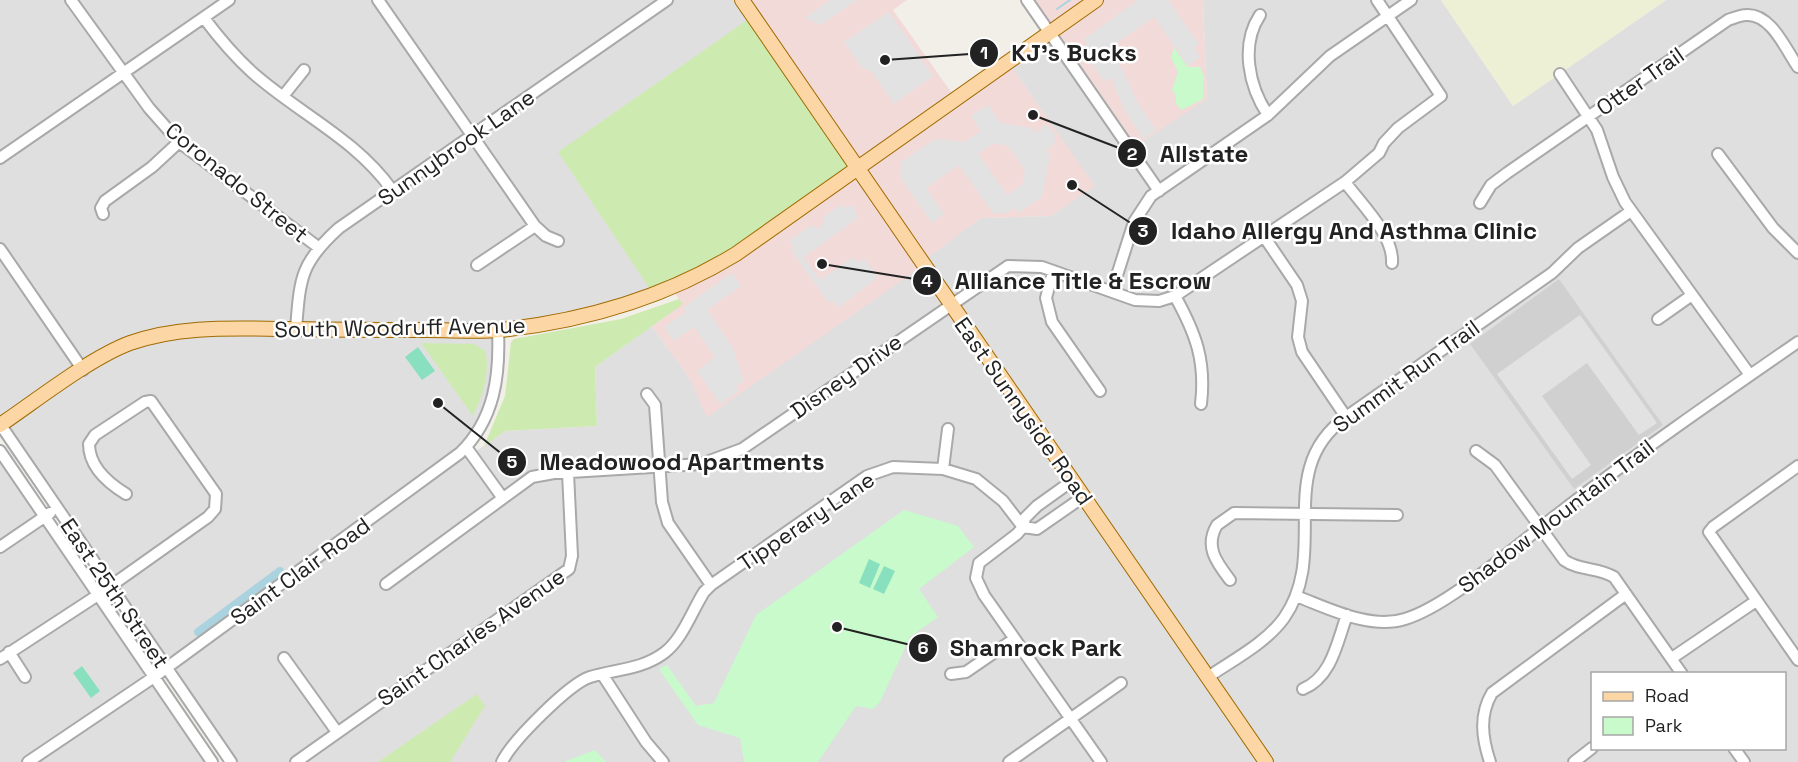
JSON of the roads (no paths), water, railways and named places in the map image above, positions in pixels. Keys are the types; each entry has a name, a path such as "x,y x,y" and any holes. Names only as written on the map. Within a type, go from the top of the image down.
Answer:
{"main road":[{"name":"East Sunnyside Road","path":"742,0 1266,762"},
{"name":"South Woodruff Avenue","path":"0,425 80,366 130,343 178,331 498,330 576,318 654,295 713,268 736,254 1096,0"}],"street":[{"name":"Coronado Street","path":"71,0 123,75 180,141 318,247"},
{"path":"0,158 229,0"},
{"path":"378,0 536,226 546,236 558,241"},
{"name":"Sunnybrook Lane","path":"296,329 303,275 318,247 392,190 667,0"},
{"path":"1028,0 1159,191"},
{"path":"1201,404 1203,382 1201,355 1175,296 1265,238 1345,182 1375,158 1384,143 1398,128 1441,96 1377,0"},
{"path":"1112,291 1134,222 1142,206 1159,191 1268,115 1330,56 1411,0"},
{"path":"1260,15 1251,36 1251,79 1256,97 1268,115"},
{"name":"Otter Trail","path":"1480,203 1491,185 1728,20 1746,15 1757,16 1767,23 1798,67"},
{"path":"204,18 228,49 254,74 370,162 392,190"},
{"path":"284,95 304,70"},
{"path":"1560,74 1589,117 1604,146 1619,191 1631,211 1750,375"},
{"path":"103,214 102,208 105,201 152,167 180,141"},
{"path":"1718,153 1773,228 1798,252"},
{"path":"1345,182 1384,238 1392,252 1392,263"},
{"name":"Summit Run Trail","path":"1208,677 1277,626 1296,596 1304,564 1306,512 1304,490 1315,451 1323,437 1346,417 1551,273 1578,248 1631,211"},
{"path":"477,265 536,226"},
{"path":"1265,238 1293,278 1302,301 1298,337 1302,352 1346,417"},
{"path":"0,249 80,366"},
{"name":"Disney Drive","path":"386,584 532,477 661,469 701,464 742,449 1008,266 1042,267 1135,300 1159,301 1175,296"},
{"path":"1053,272 1046,298 1052,322 1100,392"},
{"path":"1658,320 1692,295"},
{"name":"Saint Clair Road","path":"28,762 154,677 442,467 466,447 485,418 495,392 500,357 498,330"},
{"name":"Shadow Mountain Trail","path":"1296,596 1347,615 1387,621 1406,619 1440,602 1798,342"},
{"path":"647,394 655,405 662,502 668,523 711,585"},
{"path":"26,677 4,656 98,595 215,510 216,494 156,405 151,401 145,402 95,435 89,444 92,461 114,487 126,494"},
{"name":"East 25th Street","path":"0,425 231,762"},
{"path":"943,469 948,429"},
{"path":"466,447 502,497"},
{"name":"East 25th Street","path":"0,452 212,762"},
{"path":"1476,452 1495,465 1539,529 1564,560 1575,566 1603,570 1614,577 1681,672"},
{"path":"1798,466 1713,526 1709,532 1798,660"},
{"name":"Tipperary Lane","path":"502,762 513,746 573,686 602,674 644,664 666,652 704,592 711,585 867,476 893,467 943,469 976,479 990,488 1023,527"},
{"name":"Saint Charles Avenue","path":"296,762 569,569 572,556 568,473"},
{"path":"1072,481 1037,506 1025,518 1023,527 979,563 976,569 978,586 1101,762"},
{"path":"1023,527 1037,529 1083,497"},
{"path":"0,547 57,508"},
{"path":"1230,580 1212,554 1214,530 1225,517 1234,513 1306,512 1397,516"},
{"path":"1490,762 1482,728 1483,713 1492,693 1626,594"},
{"path":"1672,658 1756,601"},
{"path":"1303,689 1315,684 1328,667 1347,615"},
{"path":"951,674 966,672 1014,639"},
{"path":"284,658 337,732"},
{"path":"602,674 646,742 663,762"},
{"path":"1009,762 1121,683"},
{"path":"1574,762 1591,749"}],"waterway":[{"path":"1057,9 1070,0"},
{"path":"198,632 280,571"}],"place":[{"name":"KJ's Bucks","path":"885,60"},
{"name":"Allstate","path":"1033,115"},
{"name":"Idaho Allergy And Asthma Clinic","path":"1072,185"},
{"name":"Alliance Title & Escrow","path":"822,264"},
{"name":"Meadowood Apartments","path":"438,403"},
{"name":"Shamrock Park","path":"837,627"}]}
